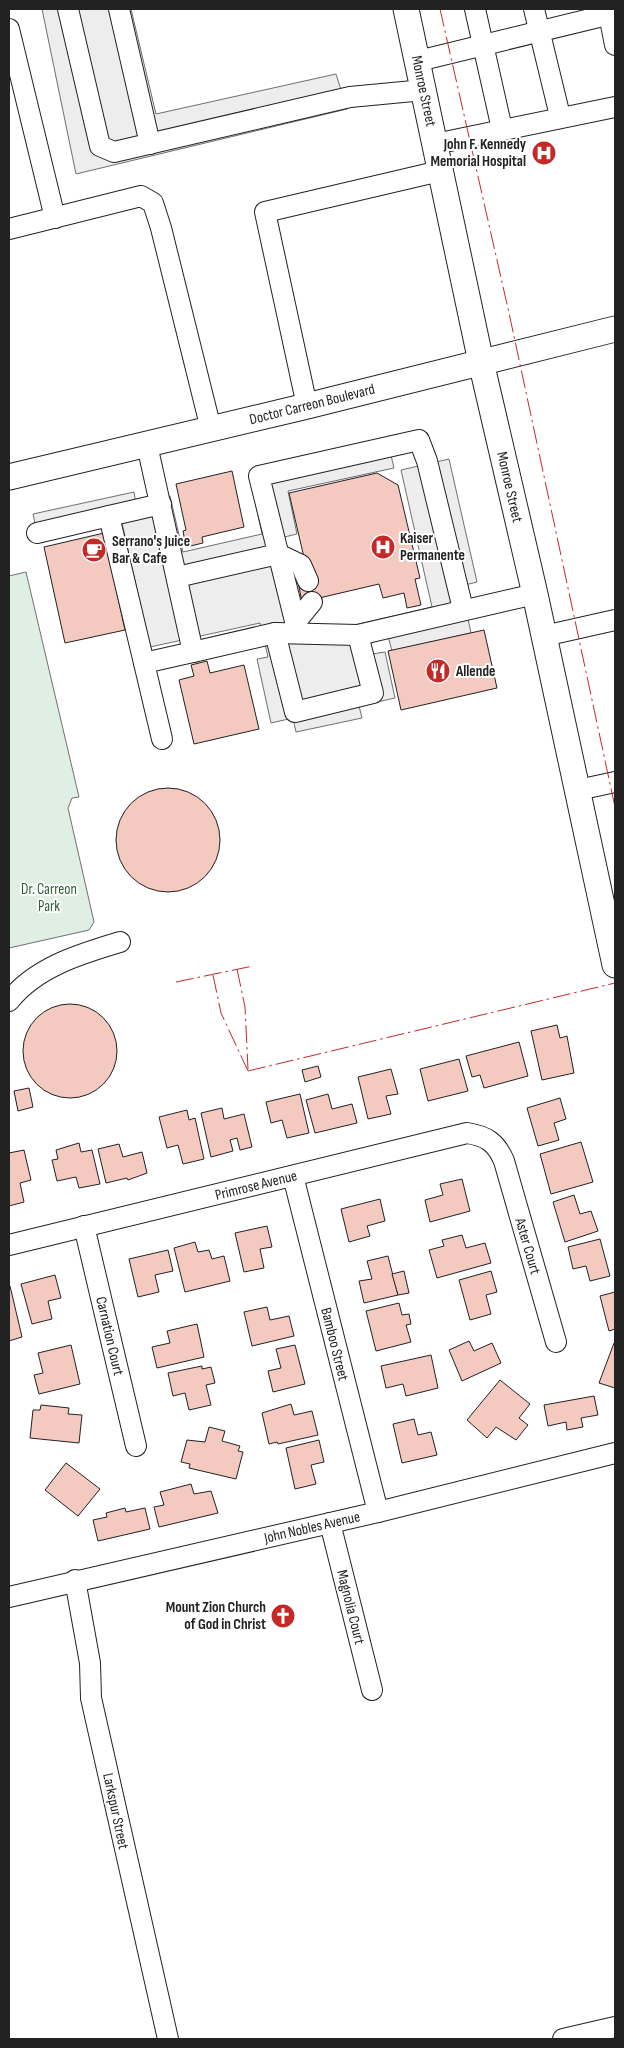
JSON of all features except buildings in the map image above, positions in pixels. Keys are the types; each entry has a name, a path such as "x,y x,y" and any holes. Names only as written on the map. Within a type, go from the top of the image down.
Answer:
{"main road":[{"name":"Monroe Street","path":"406,9 481,362 536,594 578,790 611,925 615,965"},
{"name":"Doctor Carreon Boulevard","path":"9,477 308,406 615,329"}],"street":[{"path":"68,9 100,146 114,152 350,97 424,90"},
{"path":"118,9 150,144"},
{"path":"475,9 502,129"},
{"path":"534,9 560,116"},
{"path":"418,61 612,14 615,44"},
{"path":"9,29 54,218"},
{"path":"435,144 560,116 615,106"},
{"path":"308,406 265,212 440,171"},
{"path":"9,229 141,196 152,202 161,228 211,429"},
{"path":"296,628 259,476 419,440 428,460 463,609"},
{"path":"147,445 193,652"},
{"path":"37,533 161,504"},
{"path":"109,516 162,739"},
{"path":"177,577 278,554 301,565 308,581"},
{"path":"144,663 296,628 358,635 463,609 536,594"},
{"path":"296,628 312,602"},
{"path":"544,636 615,620"},
{"path":"275,633 294,712 373,693 358,635"},
{"path":"578,790 615,782"},
{"path":"9,1001 20,987 45,970 80,954 120,942"},
{"name":"Primrose Avenue","path":"9,1245 467,1133 481,1136 491,1141 499,1150"},
{"name":"Aster Court","path":"499,1150 556,1342"},
{"name":"Bamboo Street","path":"293,1176 378,1512"},
{"name":"Carnation Court","path":"84,1226 136,1446"},
{"name":"John Nobles Avenue","path":"9,1597 75,1580 378,1512 615,1454"},
{"name":"Magnolia Court","path":"330,1523 372,1690"},
{"name":"Larkspur Street","path":"75,1580 90,1663 91,1698 168,2039"},
{"path":"563,2039 615,2027"}],"green space":[{"name":"Dr. Carreon Park","path":"26,572 79,797 72,798 68,808 94,922 89,930 9,948 9,576"}],"shaded area":[{"path":"42,9 131,9 156,114 336,74 347,109 76,174"},
{"path":"390,451 394,468 288,491 297,534 276,539 298,638 432,607 401,470 449,459 477,582 461,586 471,633 392,651 388,636 369,641 372,654 385,652 395,698 359,706 362,718 296,732 293,718 271,723 257,659 268,657 260,623 150,647 119,510 36,528 33,514 134,492 136,504 170,496 183,552 262,534 251,482"}],"power":[{"path":"440,9 509,313 615,807"},
{"path":"176,982 253,966"},
{"path":"237,969 245,1007 248,1069"},
{"path":"213,975 221,1013 248,1071"},
{"path":"248,1071 615,983"}],"place":[{"name":"John F. Kennedy Memorial Hospital","path":"544,153"},
{"name":"Kaiser Permanente","path":"383,547"},
{"name":"Serrano's Juice Bar & Cafe","path":"94,550"},
{"name":"Allende","path":"438,671"},
{"name":"Mount Zion Church of God in Christ","path":"283,1616"}]}
